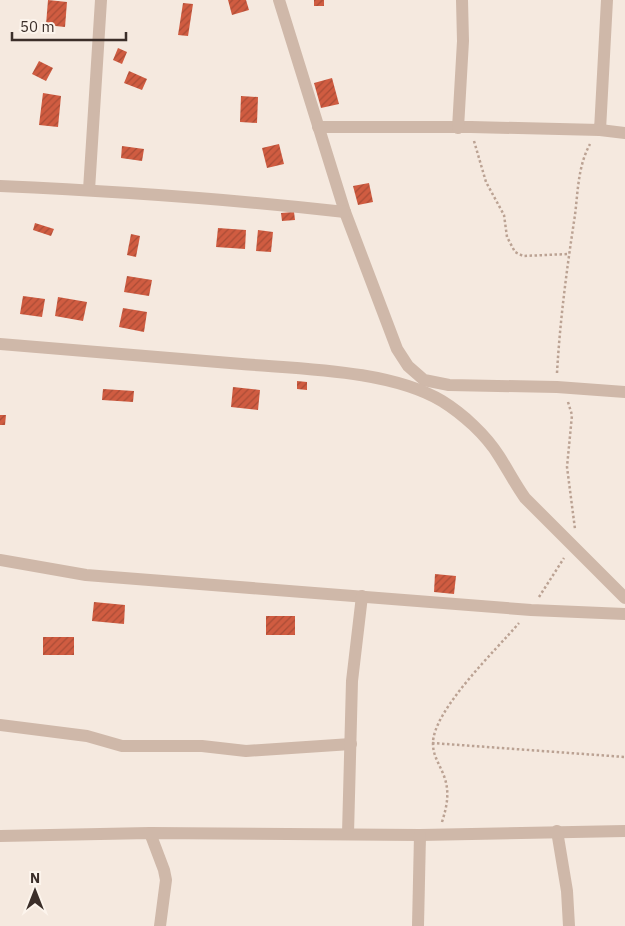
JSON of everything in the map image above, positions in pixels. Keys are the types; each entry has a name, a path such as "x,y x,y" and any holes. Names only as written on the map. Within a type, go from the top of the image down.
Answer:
{"street":[{"path":"89,190 101,0"},
{"path":"279,0 344,212 397,349 408,366 424,380 449,385 557,387 625,392"},
{"path":"462,0 464,127"},
{"path":"600,130 607,0"},
{"path":"318,127 464,127 600,130 625,133"},
{"path":"0,186 238,199 344,212"},
{"path":"0,344 311,370 370,378 408,386 441,401 464,418 499,455 512,481 525,498 625,598"},
{"path":"0,560 86,575 531,610 625,614"},
{"path":"348,834 352,681 362,596"},
{"path":"0,725 87,736 122,746 202,746 246,751 350,744"},
{"path":"557,831 567,891 569,926"},
{"path":"0,836 150,833 438,835 625,831"},
{"path":"150,833 166,880 160,926"},
{"path":"418,926 420,835"}],"path":[{"path":"464,127 486,182 504,215 507,237 515,252 523,256 568,254"},
{"path":"438,835 448,805 448,790 434,754 432,743 436,726 446,709 531,610 559,568 572,543 576,522 569,489 567,467 572,414 570,405 557,387 568,254 581,168 585,152 600,130"},
{"path":"432,743 625,756"}],"building":[{"path":"48,0 67,2 65,27 46,25"},
{"path":"228,0 246,0 249,10 232,15"},
{"path":"314,0 324,0 324,6 314,6"},
{"path":"183,3 193,4 188,36 178,35"},
{"path":"118,48 127,52 122,64 113,60"},
{"path":"39,61 53,68 46,81 32,74"},
{"path":"129,71 147,79 142,90 124,83"},
{"path":"332,78 339,104 321,108 314,83"},
{"path":"43,93 61,96 58,127 39,125"},
{"path":"241,96 258,97 257,123 240,122"},
{"path":"279,144 284,164 267,168 262,148"},
{"path":"122,146 144,149 142,161 121,158"},
{"path":"369,183 373,202 358,205 353,186"},
{"path":"294,212 295,220 282,221 281,213"},
{"path":"35,223 54,229 51,236 33,230"},
{"path":"218,228 246,230 245,249 216,247"},
{"path":"258,230 273,232 271,252 256,251"},
{"path":"131,234 140,236 136,257 127,255"},
{"path":"127,276 152,280 149,296 124,292"},
{"path":"23,296 45,299 42,317 20,314"},
{"path":"58,297 87,302 83,321 55,316"},
{"path":"123,308 147,312 144,332 119,327"},
{"path":"297,381 307,382 307,390 297,389"},
{"path":"233,387 260,390 258,410 231,407"},
{"path":"103,389 134,391 133,402 102,400"},
{"path":"0,415 6,415 5,425 0,425"},
{"path":"435,574 456,576 454,594 434,592"},
{"path":"94,602 125,605 124,624 92,621"},
{"path":"266,616 295,616 295,635 266,635"},
{"path":"43,637 74,637 74,655 43,655"}]}
